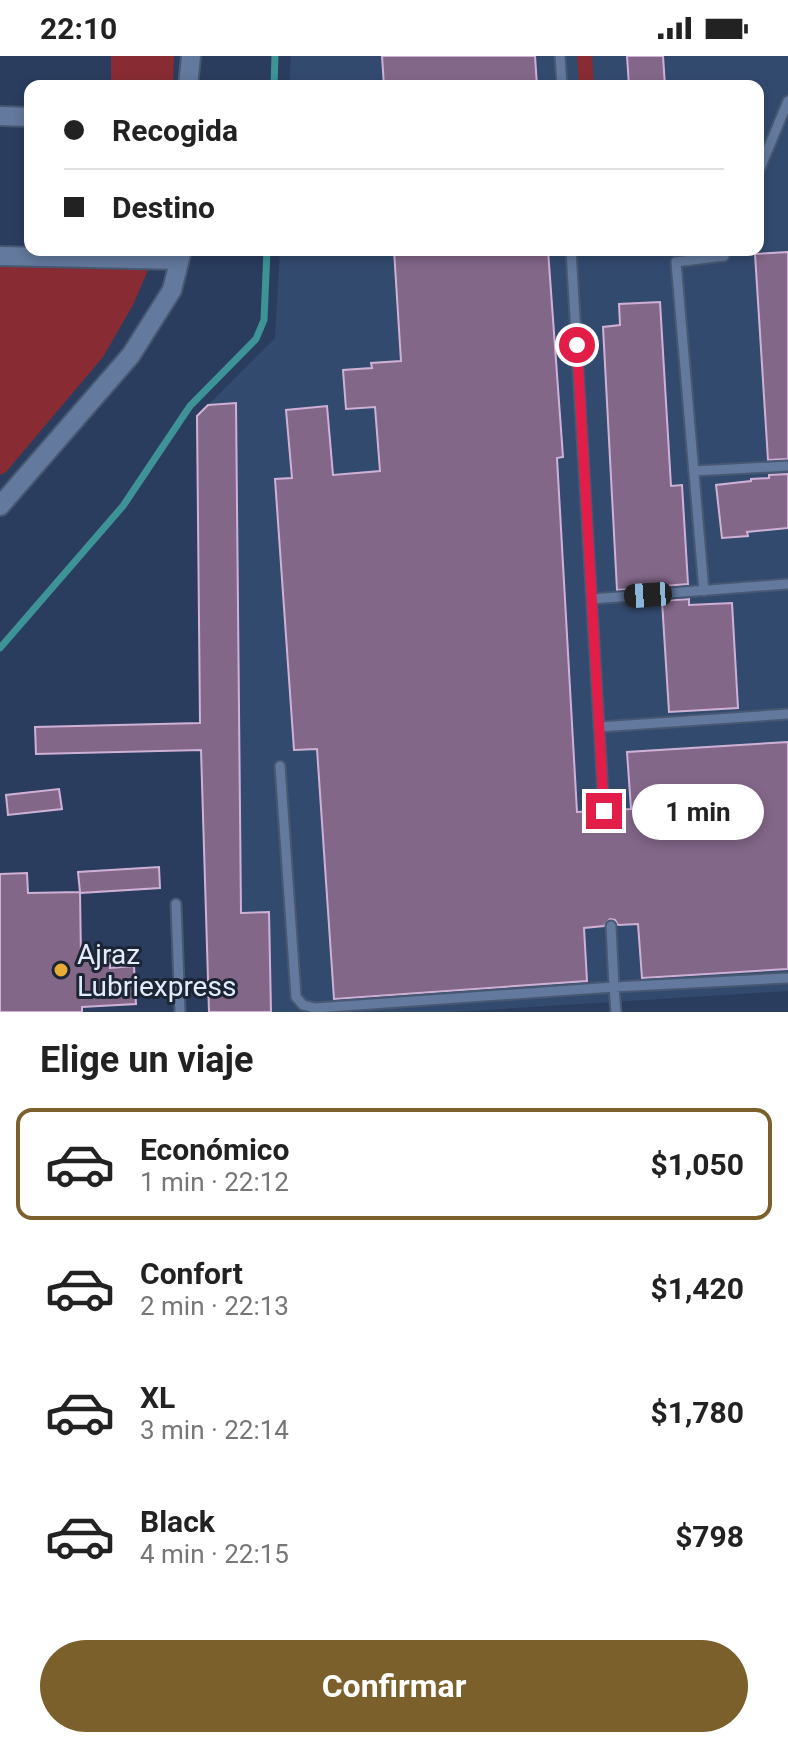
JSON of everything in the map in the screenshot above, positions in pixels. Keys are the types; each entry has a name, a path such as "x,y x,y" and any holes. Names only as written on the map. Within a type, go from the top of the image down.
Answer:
{"street":[{"path":"189,80 191,56"},
{"path":"0,116 24,117"},
{"path":"0,256 24,256"},
{"path":"3,498 131,355 172,290 180,256"}],"lane":[{"path":"560,56 562,80"},
{"path":"764,159 788,101"},
{"path":"571,256 604,811"},
{"path":"704,591 676,262 724,256"},
{"path":"694,471 788,466"},
{"path":"592,599 788,584"},
{"path":"599,727 788,714"},
{"path":"280,766 296,997 303,1005 315,1008 788,978"},
{"path":"176,904 180,1012"},
{"path":"611,926 616,1012"}],"shaded area":[{"path":"111,56 174,56 173,80 111,80"},
{"path":"291,56 788,56 788,991 454,1012 209,1012 201,747 197,416 275,338 280,256 764,256 764,80 289,80"},
{"path":"577,56 592,56 594,80 579,80"},
{"path":"0,264 149,268 133,305 103,357 6,472 0,475"}],"building":[{"path":"382,56 535,56 537,80 384,80"},
{"path":"627,56 663,56 665,80 629,80"},
{"path":"788,252 788,459 768,460 755,256 764,256 764,253"},
{"path":"394,256 548,256 563,457 557,458 577,812 596,811 604,818 609,817 611,810 631,809 627,752 788,742 788,969 642,978 638,924 618,925 610,919 604,926 584,928 587,981 334,999 317,749 294,750 275,479 292,478 286,410 327,406 333,475 380,471 375,407 346,409 343,370 372,368 371,363 401,361"},
{"path":"660,302 671,486 682,485 688,584 617,590 603,327 620,325 619,304"},
{"path":"236,403 241,913 269,912 271,1012 209,1012 201,750 36,754 35,727 200,723 197,416 208,405"},
{"path":"788,474 788,528 722,538 716,485"},
{"path":"689,599 689,605 732,603 738,708 669,712 662,601"},
{"path":"59,789 62,809 8,815 6,795"},
{"path":"159,867 160,888 80,893 81,957 110,955 110,968 134,966 136,1004 82,1007 82,1012 0,1012 0,874 27,873 28,893 80,892 78,872"}],"waterway":[{"path":"274,80 275,56"},
{"path":"0,648 123,506 190,406 256,339 264,320 267,256"}],"place":[{"name":"Ajraz Lubriexpress","path":"61,970"}],"route":[{"path":"577,345 604,811"}]}
